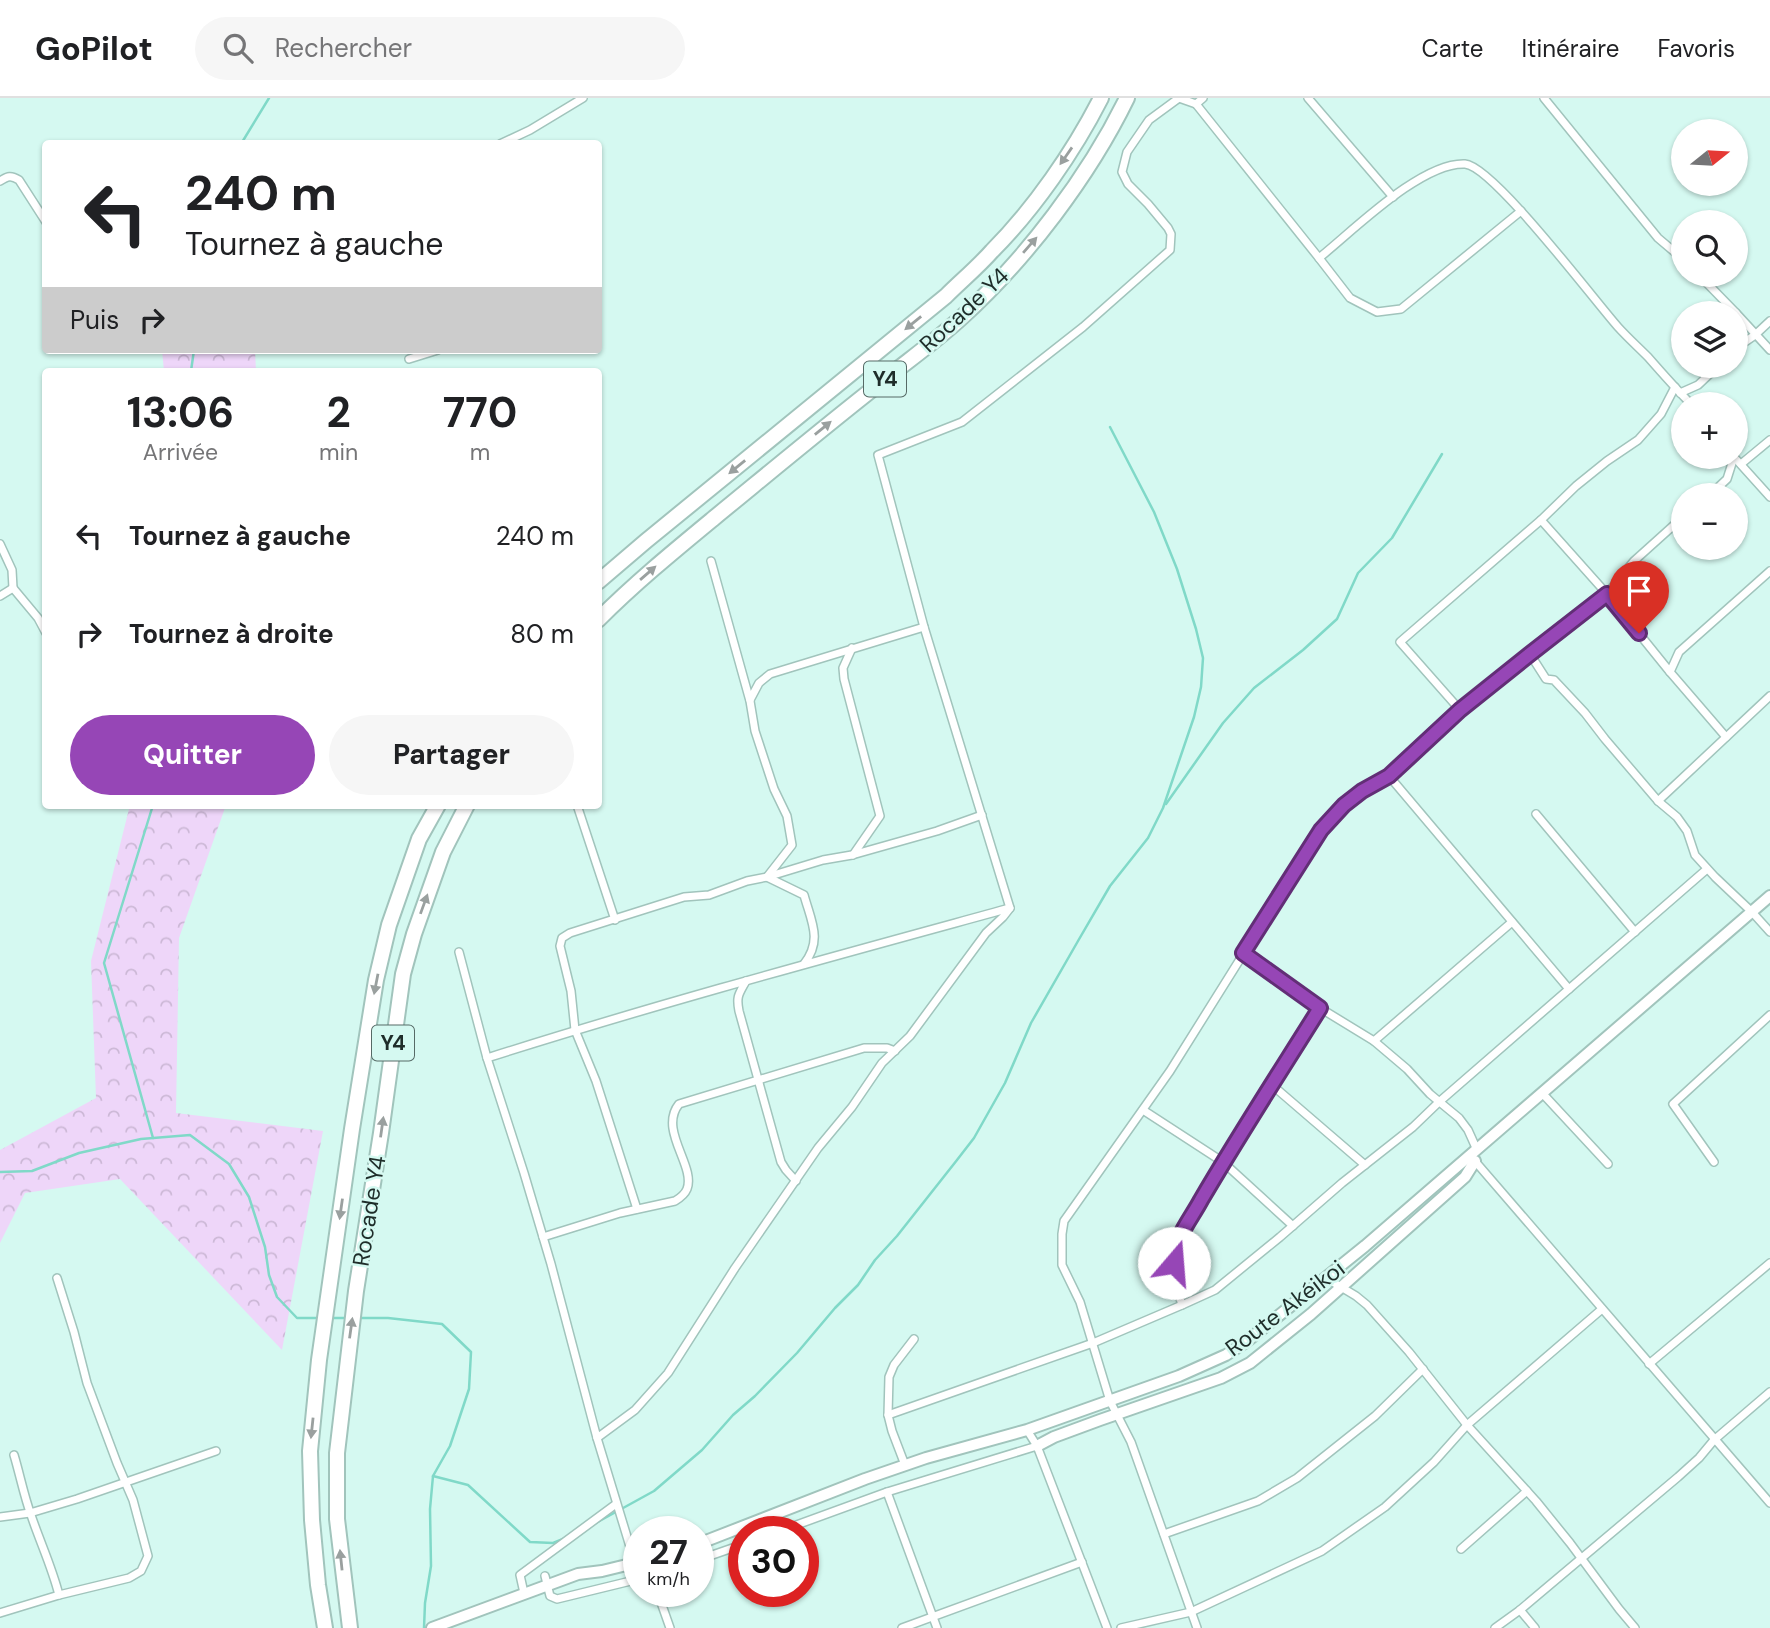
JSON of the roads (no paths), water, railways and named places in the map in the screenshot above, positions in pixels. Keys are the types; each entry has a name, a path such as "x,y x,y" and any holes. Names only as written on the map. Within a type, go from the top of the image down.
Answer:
{"highway":[{"name":"Rocade Y4","path":"602,579 946,296 992,252 1028,212 1086,127 1101,98"},
{"name":"Rocade Y4","path":"602,616 668,556 962,317 1047,225 1109,135 1127,98"},
{"name":"Rocade Y4","path":"325,1628 312,1520 310,1451 319,1360 352,1129 379,969 389,925 419,839 436,809"},
{"name":"Rocade Y4","path":"350,1628 337,1519 337,1453 356,1291 382,1133 403,974 443,852 465,809"}],"street":[{"path":"509,140 583,98"},
{"path":"1010,908 924,627 878,455 962,422 1083,327 1170,250 1171,234 1168,228 1128,184 1122,172 1127,152 1149,120 1179,98 1196,104 1350,298 1377,312 1401,309 1521,211"},
{"path":"1196,104 1203,98"},
{"path":"1308,98 1393,197"},
{"path":"1544,98 1658,238 1671,249"},
{"path":"1320,258 1416,180 1431,172 1468,164 1491,180 1521,211 1619,328 1677,390"},
{"path":"0,181 8,176 19,180 42,216"},
{"path":"1711,287 1724,301"},
{"path":"1748,340 1770,321"},
{"path":"1748,327 1770,350"},
{"path":"409,359 425,354"},
{"path":"1460,710 1400,642 1541,520 1576,486 1638,440 1661,414 1677,390 1698,385 1705,378"},
{"path":"1748,458 1770,440"},
{"path":"1746,469 1770,496"},
{"path":"1541,520 1607,594 1726,737"},
{"path":"1197,1628 1132,1442 1110,1401 1080,1302 1062,1265 1062,1224 1170,1071 1321,830 1344,805 1389,776 1460,710 1607,594 1634,561 1671,528"},
{"path":"0,544 12,570 13,588 42,626"},
{"path":"711,561 750,701 755,731 774,789 787,816 792,845 768,877"},
{"path":"1670,672 1679,652 1770,571"},
{"path":"0,596 13,588"},
{"path":"750,701 759,682 770,674 924,627"},
{"path":"852,649 844,668 844,679 880,816 852,855"},
{"path":"1530,654 1546,679 1553,680 1585,713 1658,801 1677,817 1687,831 1695,855 1707,869 1770,932"},
{"path":"1658,801 1770,696"},
{"path":"1389,776 1569,989"},
{"path":"578,809 615,919"},
{"path":"1536,814 1635,932"},
{"path":"638,1209 596,1081 575,1030 560,946 562,938 570,933 684,897 709,895 747,881 823,860 852,855 982,815"},
{"path":"888,1415 1093,1343 1215,1290 1413,1127 1707,869"},
{"path":"768,877 804,895 814,937 811,954 803,964"},
{"name":"Route Akéikoi","path":"714,1538 905,1465 1027,1430 1180,1377 1226,1355 1326,1278 1474,1156 1770,896"},
{"path":"487,1058 803,964 1010,908"},
{"path":"597,1438 635,1410 668,1374 735,1268 882,1063 910,1036 986,933 1010,908"},
{"path":"1374,1041 1512,922"},
{"path":"459,952 487,1058 543,1237 623,1523"},
{"path":"1243,953 1320,1008 1374,1041 1459,1118 1468,1130 1474,1156 1770,1503"},
{"path":"746,981 738,993 737,1002 781,1162 796,1181"},
{"path":"1182,1306 1176,1285 1173,1254 1179,1239 1223,1162 1320,1008"},
{"path":"1714,1162 1673,1104 1770,1015"},
{"path":"543,1237 638,1209 676,1201 683,1195 688,1187 686,1170 672,1118 679,1104 864,1048 887,1048 895,1051"},
{"path":"1272,1085 1365,1165"},
{"path":"1543,1094 1608,1164"},
{"path":"1143,1110 1223,1162 1293,1226"},
{"name":"Route Akéikoi","path":"1037,1446 1116,1414 1221,1378 1250,1363 1273,1346 1465,1177 1474,1156"},
{"path":"1649,1364 1770,1263"},
{"path":"0,1613 129,1578 141,1571 148,1556 133,1500 87,1383 57,1278"},
{"path":"1326,1278 1367,1305 1582,1557 1635,1628"},
{"path":"1121,1628 1191,1612 1321,1551 1385,1507 1434,1462 1467,1424 1602,1309"},
{"path":"905,1465 891,1431 888,1415 889,1377 894,1365 914,1339"},
{"path":"1164,1534 1258,1501 1297,1478 1375,1416 1423,1369"},
{"path":"1495,1628 1678,1477 1714,1440 1770,1392"},
{"path":"1027,1430 1037,1446 1107,1628"},
{"path":"819,1517 887,1492 1037,1446"},
{"path":"0,1517 30,1513 77,1499 216,1451"},
{"path":"14,1455 30,1513 59,1595"},
{"path":"1461,1549 1527,1491"},
{"path":"887,1492 937,1628"},
{"path":"524,1593 520,1575 616,1504"},
{"path":"902,1628 1082,1562"},
{"path":"432,1628 524,1593 545,1581 623,1565"},
{"path":"545,1581 550,1596 557,1600 623,1583"},
{"path":"663,1607 670,1628"},
{"path":"1520,1610 1535,1628"}],"waterway":[{"path":"243,140 269,98"},
{"path":"191,368 193,354"},
{"path":"594,1524 654,1491 702,1450 733,1415 797,1353 858,1285 875,1260 897,1236 974,1138 1005,1083 1031,1023 1110,886 1148,838 1163,808 1194,717 1201,687 1203,658 1177,569 1154,512 1110,427"},
{"path":"1166,804 1223,723 1254,688 1303,650 1337,619 1358,573 1392,538 1442,454"},
{"path":"152,809 104,963 153,1138"},
{"path":"0,1172 32,1171 79,1153 141,1139 190,1135 229,1164 249,1197 277,1297 297,1318 319,1318"},
{"path":"329,1318 347,1318"},
{"path":"357,1318 388,1318 442,1324 471,1352 469,1389 450,1446 433,1476 430,1509 431,1566 424,1628"},
{"path":"433,1476 468,1485 530,1542 553,1543 563,1539"}]}
